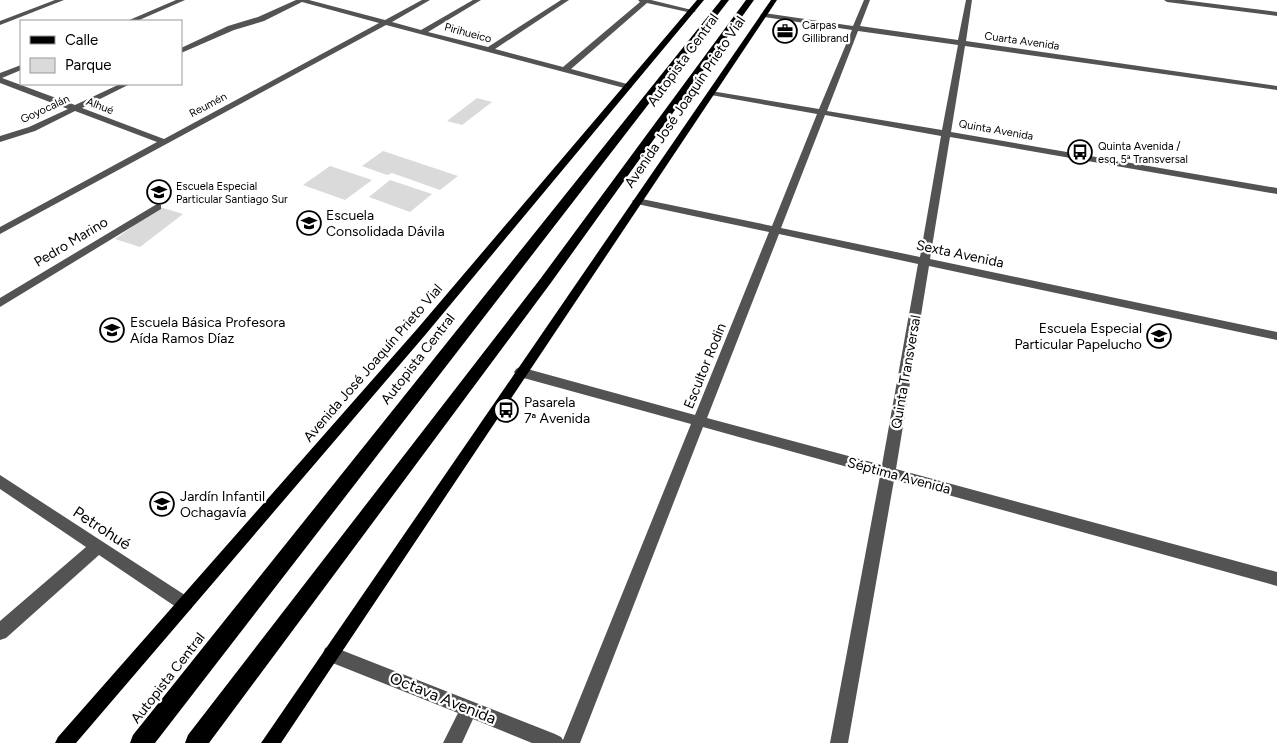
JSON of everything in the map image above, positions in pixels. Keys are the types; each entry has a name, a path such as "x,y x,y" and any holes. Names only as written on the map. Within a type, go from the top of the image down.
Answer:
{"highway":[{"name":"Autopista Central","path":"141,743 725,0"},
{"name":"Autopista Central","path":"196,743 528,304 750,0"}],"main road":[{"name":"Avenida José Joaquín Prieto Vial","path":"64,743 422,331 701,0"},
{"name":"Avenida José Joaquín Prieto Vial","path":"270,743 774,0"}],"street":[{"path":"0,23 61,0"},
{"path":"133,20 182,0"},
{"path":"182,51 232,28 261,20 302,0"},
{"name":"Pirihueico","path":"302,0 317,2 628,87"},
{"name":"Reumén","path":"0,231 427,0"},
{"path":"422,32 478,0"},
{"path":"489,50 566,0"},
{"path":"565,70 643,0 692,11"},
{"name":"Escultor Rodin","path":"571,743 867,0"},
{"name":"Quinta Transversal","path":"839,743 925,262 969,0"},
{"path":"1167,0 1277,14"},
{"name":"Cuarta Avenida","path":"764,15 1277,88"},
{"path":"0,76 20,67"},
{"name":"Alhué","path":"0,80 164,142"},
{"name":"Goyocalán","path":"0,139 32,129 124,85"},
{"name":"Quinta Avenida","path":"711,92 1277,191"},
{"name":"Sexta Avenida","path":"637,201 1277,336"},
{"name":"Pedro Marino","path":"0,303 157,207"},
{"name":"Séptima Avenida","path":"520,372 1277,579"},
{"name":"Petrohué","path":"0,481 185,604"},
{"path":"0,632 98,546"},
{"name":"Octava Avenida","path":"331,654 555,743"},
{"path":"452,743 469,709"}],"green space":[{"path":"477,98 492,102 462,125 447,121"},
{"path":"383,151 458,176 440,190 392,173 387,175 362,166"},
{"path":"330,166 372,180 345,200 303,185"},
{"path":"390,180 432,194 410,212 369,197"},
{"path":"160,207 183,214 140,247 115,239"}],"place":[{"name":"Carpas Gillibrand","path":"785,31"},
{"name":"Quinta Avenida / esq. 5ª Transversal","path":"1080,152"},
{"name":"Escuela Especial Particular Santiago Sur","path":"159,192"},
{"name":"Escuela Consolidada Dávila","path":"309,223"},
{"name":"Escuela Básica Profesora Aída Ramos Díaz","path":"112,330"},
{"name":"Escuela Especial Particular Papelucho","path":"1159,336"},
{"name":"Pasarela 7ª Avenida","path":"506,410"},
{"name":"Jardín Infantil Ochagavía","path":"162,504"}]}
